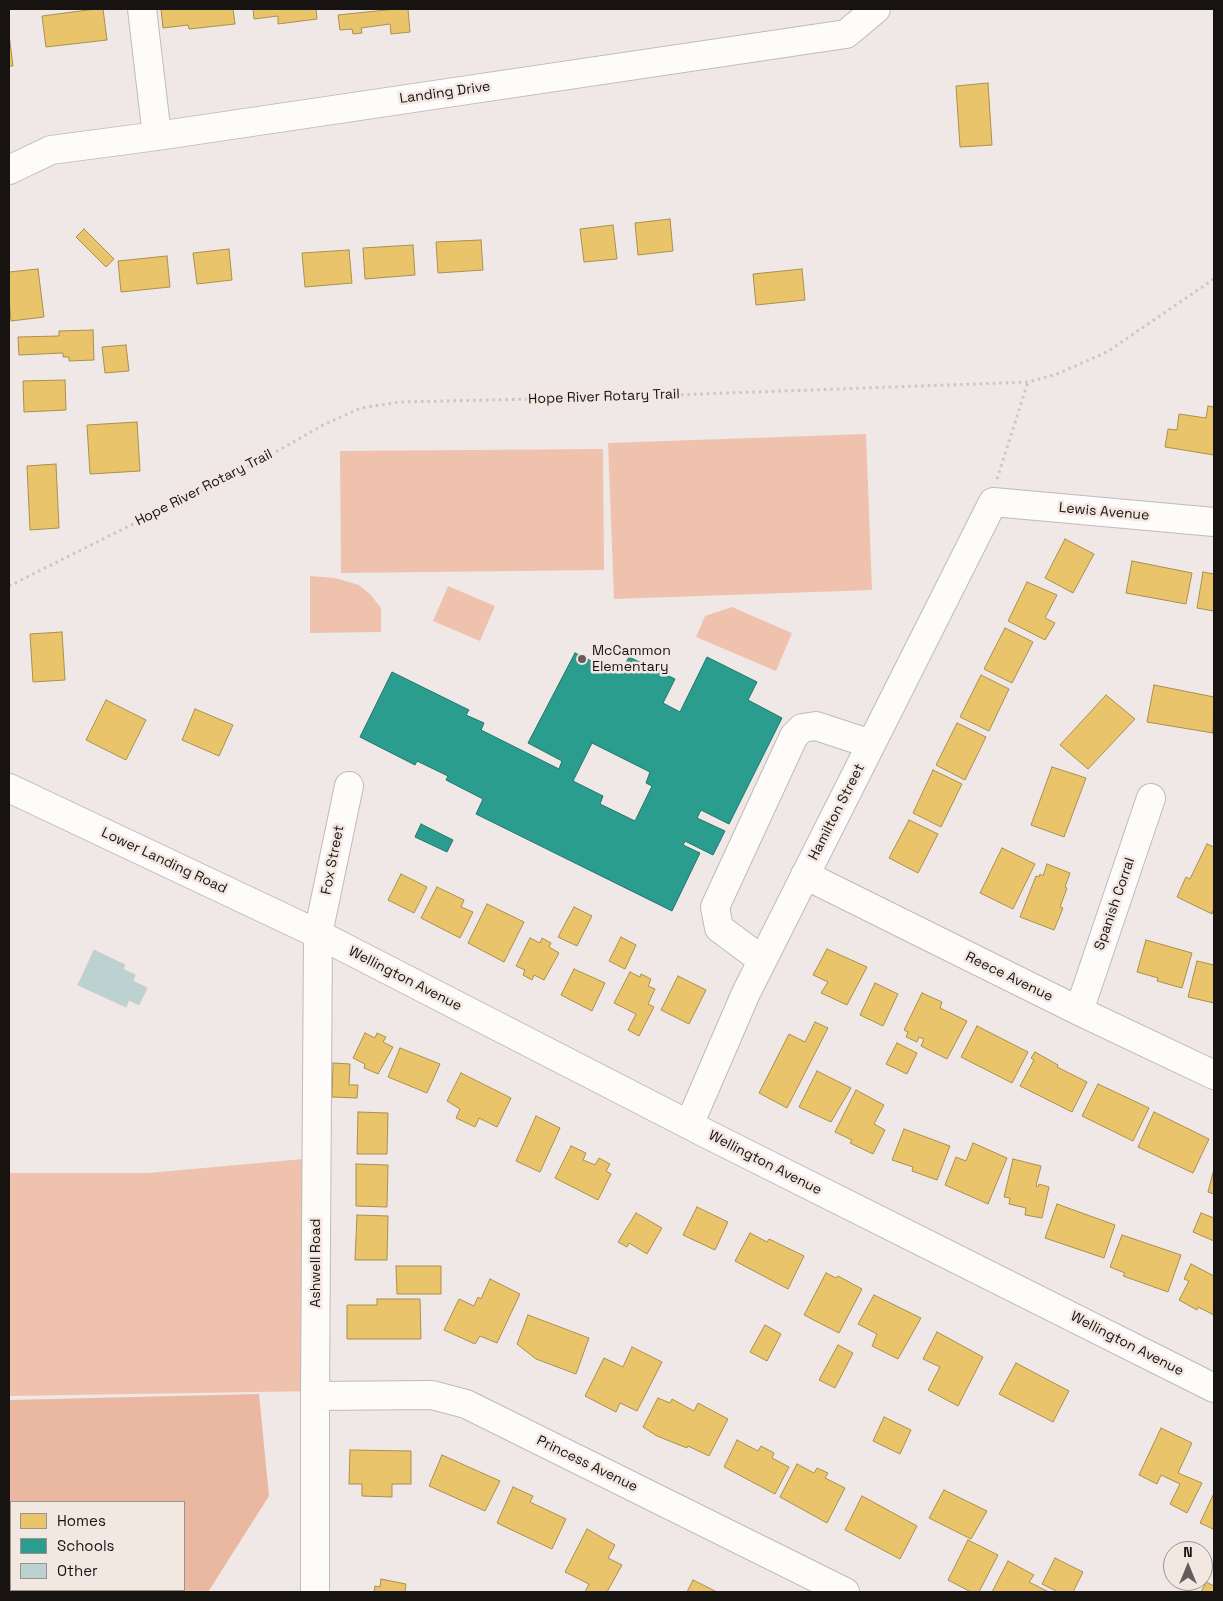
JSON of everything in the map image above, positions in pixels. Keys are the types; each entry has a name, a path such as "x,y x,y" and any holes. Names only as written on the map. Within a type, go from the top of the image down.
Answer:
{"street":[{"path":"142,9 157,136"},
{"name":"Landing Drive","path":"9,170 51,150 846,34 876,9"},
{"name":"Lewis Avenue","path":"993,502 1214,522"},
{"name":"Hamilton Street","path":"688,1125 746,992 993,502"},
{"path":"762,960 718,928 715,907 794,736 802,728 816,726 871,744"},
{"name":"Fox Street","path":"318,934 348,786"},
{"name":"Lower Landing Road","path":"9,788 318,934"},
{"name":"Spanish Corral","path":"1078,1011 1151,798"},
{"name":"Reece Avenue","path":"805,875 1078,1011 1214,1075"},
{"name":"Wellington Avenue","path":"318,934 688,1125 1214,1388"},
{"name":"Ashwell Road","path":"316,1592 314,1396 318,934"},
{"name":"Princess Avenue","path":"314,1396 432,1394 466,1404 845,1592"}],"path":[{"name":"Hope River Rotary Trail","path":"9,586 265,458 324,424 361,408 400,402 630,397 1028,382 1057,374 1107,352 1214,280"},
{"path":"993,502 998,471 1028,382"}],"shaded area":[{"path":"866,434 872,590 614,599 608,443"},
{"path":"603,449 604,570 341,573 340,451"},
{"path":"310,576 335,578 359,585 370,594 381,608 381,632 310,633"},
{"path":"448,586 495,606 480,641 433,621"},
{"path":"732,607 792,633 776,671 696,637 705,616"},
{"path":"314,1158 318,1391 9,1396 9,1173 148,1173"},
{"path":"259,1394 269,1496 208,1592 9,1592 9,1400"}],"building: Homes":[{"path":"103,9 107,40 46,47 42,16"},
{"path":"161,9 233,9 235,24 189,29 188,25 163,28"},
{"path":"253,9 316,9 317,19 278,24 278,16 254,19"},
{"path":"408,9 410,32 391,34 390,24 361,28 362,33 353,34 352,29 340,30 338,15"},
{"path":"9,34 13,66 9,66"},
{"path":"988,83 992,145 960,147 956,86"},
{"path":"670,219 673,251 638,255 635,223"},
{"path":"613,225 617,259 584,262 580,229"},
{"path":"84,229 114,259 106,267 76,237"},
{"path":"481,240 483,270 438,273 436,242"},
{"path":"413,245 415,275 365,279 363,248"},
{"path":"229,249 232,280 197,284 193,253"},
{"path":"349,250 352,283 305,287 302,253"},
{"path":"167,256 170,287 121,292 118,261"},
{"path":"38,269 44,317 11,321 9,272"},
{"path":"802,269 805,300 756,305 753,274"},
{"path":"93,330 94,360 69,361 69,357 63,357 63,353 19,355 18,337 59,336 59,331"},
{"path":"126,345 129,371 105,373 102,347"},
{"path":"65,380 66,410 24,412 23,381"},
{"path":"1208,406 1214,407 1214,455 1165,447 1168,429 1177,430 1179,414 1206,418"},
{"path":"137,422 140,471 90,474 87,425"},
{"path":"56,464 59,528 30,530 27,466"},
{"path":"1065,539 1094,554 1073,593 1045,578"},
{"path":"1132,561 1192,573 1186,604 1126,593"},
{"path":"1203,572 1214,574 1214,611 1197,608"},
{"path":"1027,582 1057,595 1045,618 1055,623 1045,640 1008,621"},
{"path":"1005,628 1033,642 1012,683 984,669"},
{"path":"62,632 65,680 33,682 30,634"},
{"path":"981,675 1009,689 989,731 960,717"},
{"path":"1154,685 1214,697 1213,733 1147,722"},
{"path":"1106,695 1135,719 1088,769 1060,745"},
{"path":"106,700 146,720 126,760 86,740"},
{"path":"195,709 233,725 219,756 182,740"},
{"path":"957,723 986,737 965,780 936,765"},
{"path":"1052,767 1086,778 1064,837 1031,825"},
{"path":"933,770 962,784 941,827 913,813"},
{"path":"909,820 938,834 918,873 889,858"},
{"path":"1207,844 1214,847 1214,908 1212,914 1177,897 1186,877 1190,879"},
{"path":"1002,848 1035,864 1013,909 980,893"},
{"path":"1047,864 1070,873 1060,907 1063,908 1054,930 1020,917 1036,876 1039,877 1040,874 1043,876"},
{"path":"401,874 427,887 414,913 388,900"},
{"path":"437,887 464,900 461,907 473,912 460,938 421,918"},
{"path":"487,904 524,922 504,962 468,943"},
{"path":"574,907 592,916 577,946 558,937"},
{"path":"621,937 636,945 625,969 609,961"},
{"path":"530,938 540,943 542,938 551,943 549,947 559,953 544,980 534,975 532,980 523,975 525,970 516,966"},
{"path":"1146,940 1192,953 1182,988 1157,981 1158,978 1137,972"},
{"path":"827,949 867,967 847,1005 821,993 828,982 813,975"},
{"path":"1197,961 1214,965 1214,1003 1188,997"},
{"path":"574,969 605,983 592,1011 561,995"},
{"path":"630,972 640,977 641,974 651,979 648,986 655,989 648,1004 654,1007 639,1036 628,1030 636,1014 614,1003"},
{"path":"678,976 706,990 689,1024 661,1010"},
{"path":"875,983 898,994 883,1026 860,1015"},
{"path":"922,993 942,1002 940,1008 967,1021 947,1059 921,1046 924,1039 919,1037 917,1042 906,1037 908,1032 904,1030"},
{"path":"815,1022 828,1028 787,1108 759,1093 789,1034 805,1042"},
{"path":"977,1026 1028,1052 1012,1083 961,1057"},
{"path":"365,1033 375,1038 377,1033 386,1037 383,1042 393,1047 378,1074 364,1068 365,1064 353,1058"},
{"path":"897,1043 917,1053 907,1074 886,1064"},
{"path":"400,1048 440,1064 427,1093 388,1077"},
{"path":"1035,1052 1058,1065 1057,1067 1087,1082 1072,1112 1020,1086 1034,1060 1031,1058"},
{"path":"333,1063 350,1064 349,1085 358,1085 357,1098 332,1097"},
{"path":"817,1071 851,1088 831,1122 799,1107"},
{"path":"461,1073 511,1098 497,1127 479,1118 475,1127 456,1118 460,1109 447,1101"},
{"path":"1098,1084 1149,1108 1133,1141 1082,1116"},
{"path":"856,1090 884,1105 874,1124 885,1130 873,1154 850,1143 852,1140 835,1132"},
{"path":"358,1112 388,1113 387,1154 357,1154"},
{"path":"1154,1112 1209,1139 1193,1173 1138,1147"},
{"path":"536,1116 560,1128 540,1172 516,1161"},
{"path":"904,1129 950,1146 937,1180 912,1171 913,1167 892,1160"},
{"path":"973,1143 1007,1158 988,1204 945,1185 956,1157 966,1161"},
{"path":"571,1146 586,1153 583,1160 595,1165 599,1158 610,1164 606,1171 611,1174 598,1200 555,1178"},
{"path":"1013,1159 1041,1166 1036,1186 1038,1187 1039,1184 1049,1187 1042,1218 1025,1215 1026,1208 1009,1204 1010,1198 1004,1197"},
{"path":"356,1164 388,1165 387,1207 356,1206"},
{"path":"1214,1169 1214,1194 1208,1192"},
{"path":"1057,1204 1115,1225 1104,1258 1045,1238"},
{"path":"697,1207 728,1222 715,1250 683,1235"},
{"path":"636,1213 662,1228 647,1254 629,1243 627,1247 618,1242"},
{"path":"1201,1213 1214,1218 1214,1241 1193,1232"},
{"path":"357,1215 388,1216 387,1260 355,1260"},
{"path":"750,1233 767,1242 769,1239 804,1256 788,1289 735,1261"},
{"path":"1122,1235 1181,1255 1168,1292 1123,1276 1125,1273 1110,1267"},
{"path":"1191,1264 1214,1276 1214,1315 1198,1307 1197,1310 1179,1300 1189,1281 1184,1279"},
{"path":"396,1266 441,1266 441,1294 397,1294"},
{"path":"826,1273 836,1278 838,1276 862,1289 839,1333 804,1315"},
{"path":"490,1279 520,1294 497,1343 480,1336 475,1344 444,1330 459,1299 474,1306 478,1297 481,1299"},
{"path":"874,1295 921,1318 898,1359 872,1346 877,1334 858,1324"},
{"path":"377,1299 420,1299 421,1339 347,1339 347,1305 377,1305"},
{"path":"528,1315 589,1338 576,1374 536,1359 517,1344"},
{"path":"765,1325 781,1334 767,1361 750,1352"},
{"path":"937,1332 983,1357 958,1406 928,1390 940,1367 923,1359"},
{"path":"838,1345 853,1353 835,1388 819,1380"},
{"path":"632,1347 662,1362 637,1411 620,1403 616,1412 585,1396 604,1358 623,1367"},
{"path":"1016,1363 1069,1391 1053,1422 999,1394"},
{"path":"658,1398 670,1403 672,1399 694,1411 698,1403 728,1419 709,1456 688,1446 687,1448 657,1436 643,1427"},
{"path":"884,1417 911,1430 900,1454 873,1441"},
{"path":"1161,1428 1192,1443 1178,1473 1202,1483 1187,1513 1170,1504 1180,1484 1161,1475 1157,1484 1139,1475"},
{"path":"737,1440 758,1451 761,1446 774,1453 772,1458 789,1467 775,1494 724,1467"},
{"path":"350,1450 411,1451 411,1484 392,1484 392,1497 362,1496 362,1484 349,1484"},
{"path":"442,1455 500,1481 485,1511 429,1486"},
{"path":"797,1464 814,1473 817,1468 828,1473 825,1478 845,1488 827,1523 780,1497"},
{"path":"513,1487 533,1496 530,1502 566,1519 552,1549 497,1523"},
{"path":"944,1490 987,1511 971,1539 929,1518"},
{"path":"1214,1493 1214,1527 1213,1529 1200,1523"},
{"path":"862,1496 917,1526 900,1559 845,1530"},
{"path":"587,1529 615,1545 608,1558 622,1565 607,1592 585,1592 589,1584 565,1572"},
{"path":"968,1540 998,1555 979,1592 971,1592 948,1580"},
{"path":"1055,1558 1083,1572 1073,1592 1058,1592 1042,1584"},
{"path":"1008,1561 1034,1575 1029,1582 1049,1592 992,1592"},
{"path":"381,1579 406,1584 405,1592 374,1592 375,1586 380,1587"},
{"path":"693,1580 717,1592 687,1592"},
{"path":"1214,1586 1214,1592 1201,1592 1213,1591"}],"building: Schools":[{"path":"575,653 620,675 629,657 675,679 663,703 680,712 707,657 757,682 748,700 782,718 729,824 701,810 697,818 725,831 713,855 685,841 683,845 700,853 672,911 476,814 483,799 446,780 448,776 417,761 415,765 360,737 392,672 469,710 466,715 484,723 481,730 559,769 562,761 528,743","holes":["592,743 650,772 646,783 652,786 635,821 600,804 603,796 573,781"]},
{"path":"421,824 453,840 447,852 415,837"}],"building: Other":[{"path":"94,950 125,965 123,969 135,975 133,981 147,988 139,1005 129,1000 126,1007 78,985"}],"place":[{"name":"McCammon Elementary","path":"582,659"}]}
